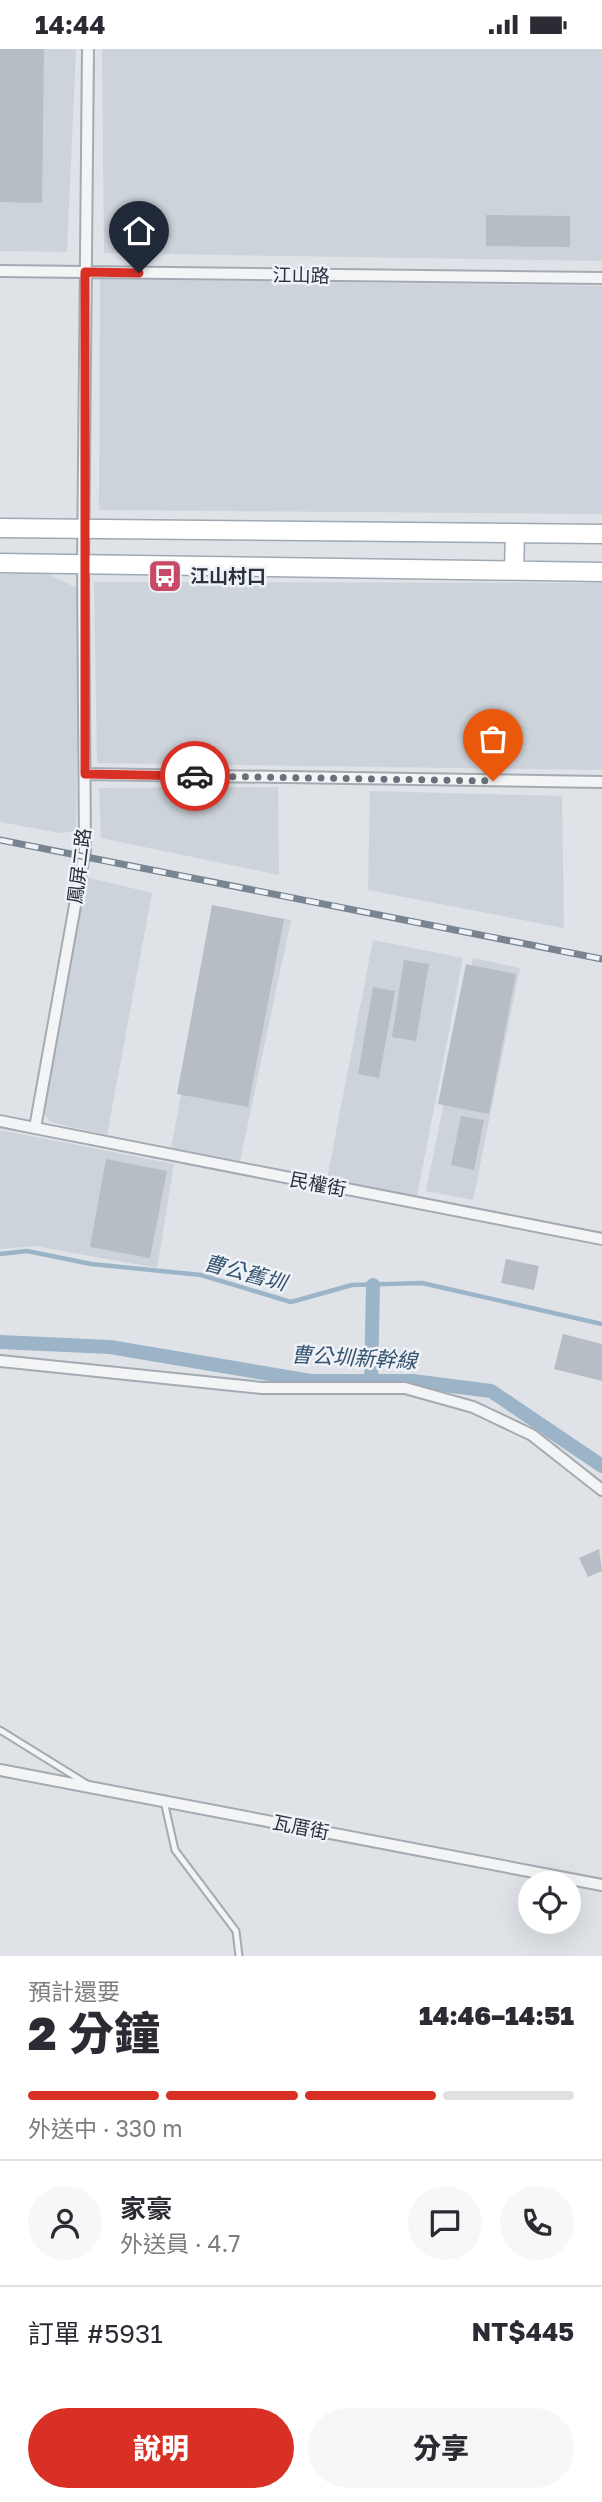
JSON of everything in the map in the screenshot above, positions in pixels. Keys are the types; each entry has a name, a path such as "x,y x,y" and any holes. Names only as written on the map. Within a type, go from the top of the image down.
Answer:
{"main road":[{"path":"0,528 602,534"},
{"path":"514,571 515,533"},
{"path":"0,563 602,572"}],"street":[{"name":"鳳屏二路","path":"35,1128 84,857 83,564 88,49"},
{"name":"江山路","path":"0,271 602,278"},
{"path":"85,774 602,782"},
{"path":"0,1121 35,1128"},
{"name":"民權街","path":"35,1128 602,1239"},
{"path":"0,1361 262,1388 405,1388 473,1407 532,1435 602,1490"},
{"name":"瓦厝街","path":"0,1770 602,1885"}],"lane":[{"path":"0,1730 92,1787"},
{"path":"164,1801 175,1850 236,1931 239,1956"}],"shaded area":[{"path":"0,49 76,49 67,252 0,251"},
{"path":"102,49 602,49 602,261 104,253"},
{"path":"100,279 602,286 602,514 99,510"},
{"path":"0,574 48,574 79,589 76,831 60,833 0,822"},
{"path":"94,582 602,583 602,770 97,763"},
{"path":"278,787 279,875 101,838 99,788"},
{"path":"370,791 562,796 564,928 368,890"},
{"path":"86,877 152,893 107,1135 50,1122 41,1110"},
{"path":"217,907 291,920 240,1161 171,1148"},
{"path":"373,940 463,958 417,1196 327,1179"},
{"path":"473,958 520,968 473,1200 426,1191"},
{"path":"0,1130 174,1164 157,1268 35,1246 0,1249"}],"building":[{"path":"0,49 44,49 42,203 0,202"},
{"path":"486,215 570,216 570,247 486,246"},
{"path":"212,905 284,919 248,1107 177,1094"},
{"path":"404,960 429,964 416,1041 392,1037"},
{"path":"466,964 516,974 489,1114 438,1104"},
{"path":"373,987 395,991 379,1078 358,1074"},
{"path":"461,1116 484,1120 474,1170 451,1165"},
{"path":"106,1159 167,1171 150,1258 90,1247"},
{"path":"506,1259 539,1266 534,1290 501,1283"},
{"path":"563,1334 602,1344 602,1381 554,1369"},
{"path":"599,1549 602,1571 588,1577 579,1558"}],"waterway":[{"name":"曹公舊圳","path":"0,1254 27,1251 91,1264 201,1275 291,1302 352,1285 422,1283 602,1324"},
{"path":"371,1381 373,1285"},
{"name":"曹公圳新幹線","path":"0,1342 110,1347 311,1381 413,1381 491,1391 602,1466"}],"railway":[{"path":"0,840 602,959"}],"way so far":[{"path":"195,776 493,781"}],"place":[{"name":"江山村口","path":"165,576"}],"route":[{"path":"139,273 85,272 85,774 195,776"}]}
